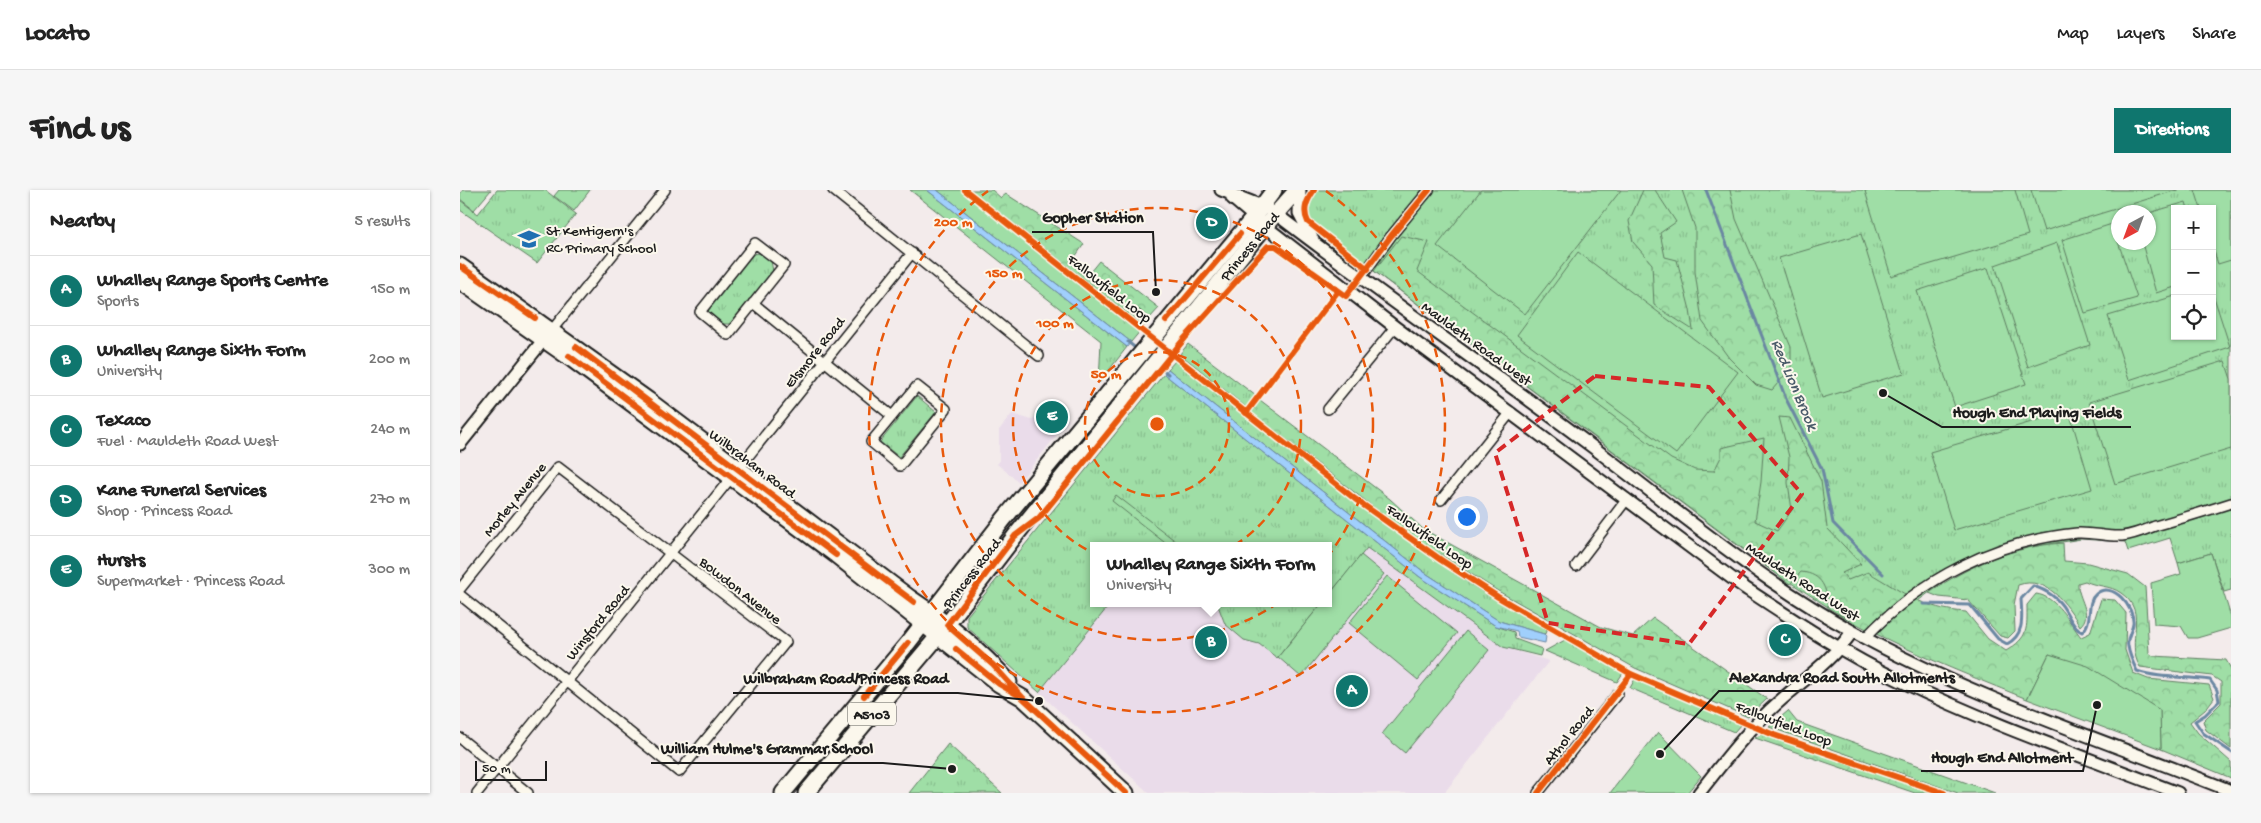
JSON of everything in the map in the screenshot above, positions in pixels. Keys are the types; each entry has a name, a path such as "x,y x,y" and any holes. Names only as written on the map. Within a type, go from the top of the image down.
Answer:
{"highway":[{"name":"Princess Road","path":"806,793 943,630 1015,536 1181,332 1261,217 1274,190"},
{"name":"Princess Road","path":"783,793 908,643 1004,519 1166,321 1261,217 1276,214 1299,190"},
{"name":"Wilbraham Road","path":"460,266 548,334 735,472 910,598 926,618 943,630 999,684 1023,698 1126,793"},
{"name":"Wilbraham Road","path":"460,281 548,334"}],"street":[{"path":"460,444 666,190"},
{"path":"834,190 1039,356"},
{"name":"Mauldeth Road West","path":"1299,190 1299,213 1316,244"},
{"path":"1363,275 1391,236 1429,190"},
{"path":"1224,192 1261,217 1395,327 1745,588 1840,649 1899,681 1970,713 2178,793"},
{"name":"Mauldeth Road West","path":"1276,214 1565,426 1716,542 1806,604 1852,632 1935,674 1984,695 2231,791"},
{"path":"755,243 784,265 754,303 728,335 700,312 755,243"},
{"name":"Elsmore Road","path":"735,472 912,253"},
{"path":"754,303 892,416"},
{"name":"Mauldeth Road West","path":"1395,327 1407,311"},
{"path":"1328,409 1395,327"},
{"path":"917,386 946,410 900,466 871,442 892,416 917,386"},
{"path":"1442,500 1511,412"},
{"name":"Morley Avenue","path":"460,589 558,467 670,553"},
{"name":"Winsford Road","path":"477,793 735,472"},
{"path":"1576,566 1627,499"},
{"path":"1865,638 1886,615 1906,600 1971,561 2030,540 2079,533 2122,536 2231,503"},
{"name":"Bowdon Avenue","path":"567,681 679,772 786,642 670,553"},
{"path":"460,594 567,681"},
{"path":"1703,791 1741,741 1769,711 1813,675 1840,649 1852,632"},
{"name":"Athol Road","path":"1538,793 1618,693"},
{"path":"460,738 528,793"}],"highlighted area":[{"path":"1595,376 1709,387 1802,494 1689,644 1548,623 1495,453"}],"shaded area":[{"path":"1156,383 1503,647 1549,661 1444,793 1149,793 967,627 968,614"},
{"path":"1050,403 1069,420 1019,482 997,464 999,462 999,430 1012,414 1032,420"}],"green space":[{"path":"463,190 491,190 474,210 460,199 460,194"},
{"name":"St Kentigern's RC Primary School","path":"497,190 545,190 576,214 537,263 460,210 460,200 478,214"},
{"path":"559,190 590,190 574,211 554,196"},
{"path":"910,190 927,190 1127,347 1099,383 1101,341"},
{"path":"937,190 960,190 1141,330 1131,342"},
{"path":"971,190 992,190 1001,198 1006,194 1084,244 1075,257 1090,272 1099,261 1159,308 1149,319 1139,309 1147,322 1144,326"},
{"path":"1314,190 2231,190 2231,590 2224,592 2211,553 2178,563 2170,538 2128,551 2125,542 2081,539 2012,550 1971,565 1951,576 1910,607 1845,618 1765,566 1314,226 1306,208"},
{"path":"1481,190 1621,190 1525,314 1437,246"},
{"path":"1643,190 1655,190 1676,222 1660,233 1665,257 1677,260 1690,310 1693,330 1654,305 1652,264 1633,242 1629,221"},
{"path":"1682,190 1730,190 1736,219 1791,347 1791,368 1772,390 1756,385 1729,358 1702,321 1695,272 1695,228"},
{"path":"2015,190 2028,235 1891,276 1865,191"},
{"path":"2031,190 2177,190 2128,205 2111,205 2111,210 2044,231"},
{"path":"2195,190 2231,190 2231,260 2218,264 2216,258 2216,205 2200,205"},
{"path":"2186,202 2187,205 2176,205"},
{"path":"2171,206 2171,288 2156,293 2144,250 2156,250 2156,211"},
{"path":"2111,224 2111,250 2121,250 2137,298 2085,313 2062,240"},
{"path":"1861,234 1904,373 1822,398 1779,258"},
{"path":"1401,236 1429,242 1417,271 1671,459 1695,470 1714,471 1721,457 1721,448 1764,438 1761,482 1755,521 1777,531 1792,510 1788,483 1789,457 1779,417 1790,418 1821,481 1827,528 1861,564 1842,573 1848,580 1868,572 1926,604 1966,612 1988,639 2006,651 2023,637 2026,626 2027,605 2036,594 2050,599 2067,617 2081,637 2090,633 2101,599 2115,600 2126,613 2125,650 2133,673 2148,679 2209,685 2214,698 2205,710 2190,722 2198,733 2231,762 2231,778 2161,749 2160,710 2049,654 2027,699 1901,646 1828,608 1825,589 1819,579 1808,573 1801,572 1790,584 1374,271"},
{"path":"2057,243 2090,345 2028,367 1995,265"},
{"path":"1578,252 1738,372 1676,454 1517,335"},
{"path":"761,253 771,261 773,271 730,324 722,324 709,315 708,306 751,254"},
{"path":"1988,268 2026,384 1955,407 1917,291"},
{"path":"2171,297 2171,340 2216,340 2216,303 2230,347 2129,380 2108,316"},
{"path":"1176,319 1180,322 1059,473 1055,469"},
{"path":"1188,344 1256,396 1246,407 1180,354"},
{"path":"1176,360 1375,516 1458,576 1546,628 1547,632 1544,634 1499,621 1424,572 1168,369"},
{"path":"2225,361 2231,379 2231,449 2115,484 2089,402"},
{"path":"1164,374 1420,577 1496,626 1514,632 1515,639 1542,649 1540,656 1503,647 1367,548 1332,591 1332,542 1090,542 1090,607 1108,607 1039,692 967,627 967,616"},
{"path":"917,396 936,412 899,457 880,442"},
{"path":"1260,400 1390,499 1423,529 1601,627 1633,636 1653,618 1767,699 1748,717 1635,668 1498,591 1407,533 1251,412"},
{"path":"2069,411 2092,489 1954,530 1930,452"},
{"path":"1116,495 1177,542 1164,542 1112,501"},
{"path":"2063,543 2064,561 2088,563 2128,574 2145,587 2149,653 2153,656 2226,660 2231,669 2231,749 2206,730 2203,721 2221,703 2221,682 2212,676 2140,667 2134,647 2136,618 2134,609 2129,601 2117,590 2085,581 2078,583 2085,611 2084,621 2080,626 2055,593 2038,584 2018,585 2014,605 2015,631 2008,638 2000,636 1968,600 1939,597 1929,593 1960,574 1993,559 2027,548"},
{"path":"2211,553 2231,617 2231,628 2197,638 2188,638 2181,626 2154,624 2151,583 2181,574 2178,563"},
{"path":"1361,555 1384,574 1301,677 1278,657 1319,607 1332,607 1332,591"},
{"path":"1387,576 1457,633 1418,680 1349,623"},
{"path":"1219,607 1319,607 1277,658 1259,644 1244,640 1225,624"},
{"path":"1466,631 1489,650 1405,753 1382,734"},
{"path":"1565,640 1623,673 1617,682 1545,651"},
{"path":"2049,654 2088,666 2160,710 2161,749 2027,699"},
{"path":"1635,679 1741,724 1734,732 1630,688"},
{"path":"1788,711 1797,722 1995,793 1958,793 1769,727"},
{"path":"1658,732 1701,776 1687,793 1610,793"},
{"path":"1764,733 1938,793 1915,793 1755,738"},
{"path":"948,744 1002,793 909,793"}],"water":[{"path":"927,190 937,190 1131,342 1127,347"},
{"path":"1168,369 1424,572 1499,621 1544,634 1546,636 1545,643 1518,637 1517,631 1496,626 1420,577 1164,374"}],"waterway":[{"name":"Red Lion Brook","path":"1706,190 1786,399 1822,469 1833,523 1883,574"},
{"path":"1128,342 1139,351"},
{"path":"1157,365 1168,374"},
{"path":"1923,604 1970,605 1998,639 2007,644 2020,631 2022,619 2021,599 2033,586 2055,598 2074,626 2082,632 2088,623 2093,598 2096,594 2109,590 2121,597 2133,617 2128,643 2130,656 2137,671 2146,674 2210,680 2217,690 2219,701 2205,715 2195,721 2203,733 2231,752"}],"cycle path":[{"name":"Fallowfield Loop","path":"965,190 1355,499 1441,560 1498,597 1631,674 1774,735 1944,793"},
{"path":"1314,190 1306,205 1305,213 1308,222 1368,269"},
{"path":"1023,698 993,665 947,625 1015,536 1039,518 1185,338 1268,246 1276,246 1346,296 1391,236 1429,190"},
{"path":"1166,321 1240,234"},
{"path":"460,266 535,318"},
{"path":"1246,413 1338,291"},
{"path":"576,347 914,602"},
{"path":"569,356 836,555"},
{"path":"864,696 908,643"},
{"path":"956,649 999,684 1023,698 1126,793"},
{"path":"1538,793 1631,674"}],"place":[{"name":"Kane Funeral Services","path":"1212,223"},
{"name":"St Kentigern's RC Primary School","path":"529,239"},
{"name":"Gopher Station","path":"1156,292"},
{"name":"Hough End Playing Fields","path":"1883,393"},
{"name":"Hursts","path":"1052,417"},
{"name":"Texaco","path":"1785,640"},
{"name":"Whalley Range Sixth Form","path":"1211,642"},
{"name":"Whalley Range Sports Centre","path":"1352,691"},
{"name":"Wilbraham Road/Princess Road","path":"1039,701"},
{"name":"Hough End Allotment","path":"2097,705"},
{"name":"Alexandra Road South Allotments","path":"1660,754"},
{"name":"William Hulme's Grammar School","path":"952,769"}]}
